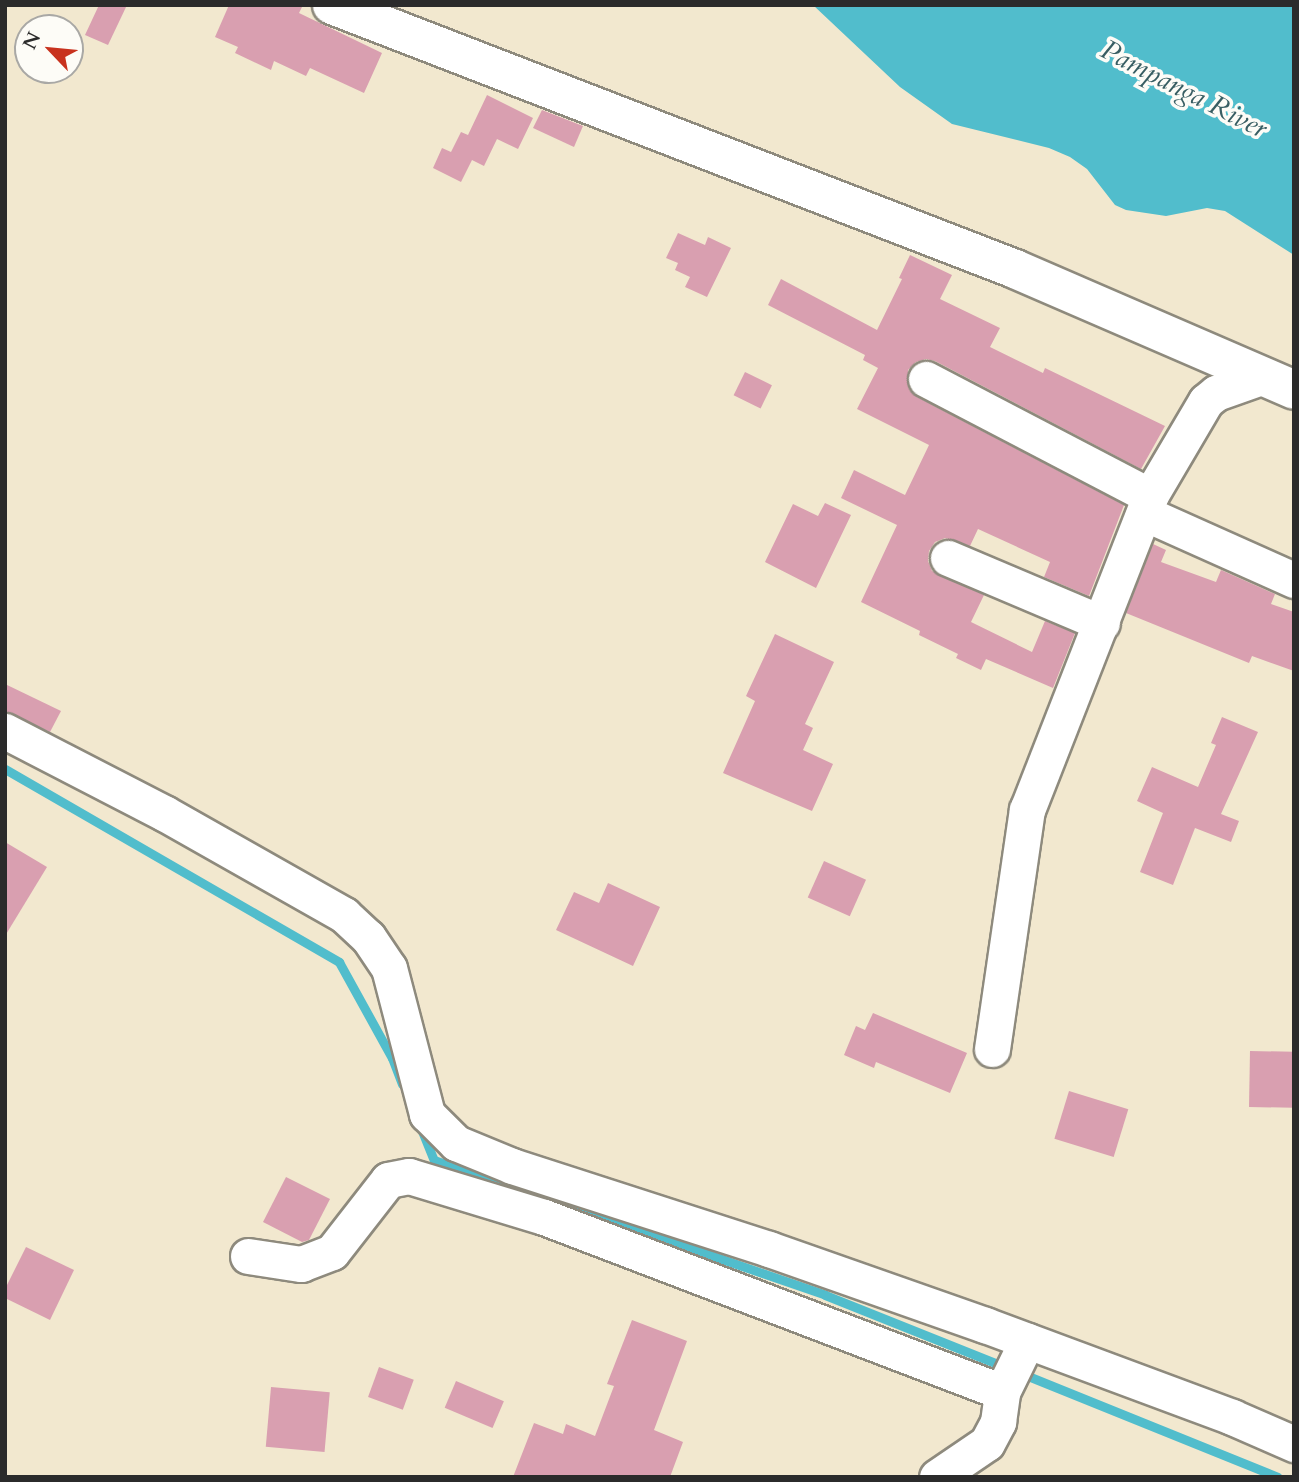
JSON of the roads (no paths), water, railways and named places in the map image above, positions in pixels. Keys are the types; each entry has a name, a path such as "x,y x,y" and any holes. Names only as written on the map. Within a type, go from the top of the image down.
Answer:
{"main road":[{"path":"332,5 1015,269 1279,383"}],"street":[{"path":"926,379 1147,505 1294,580"},
{"path":"992,1049 1027,810 1147,505 1206,401 1216,393 1279,383"},
{"path":"948,558 1102,623"},
{"path":"5,731 200,834 344,915 368,937 389,968 427,1114 456,1143 512,1166 769,1249 1025,1345 1232,1417 1294,1444"},
{"path":"248,1256 301,1264 332,1252 388,1180 410,1176 544,1217 1004,1387"},
{"path":"752,1295 769,1249"},
{"path":"937,1477 987,1443 998,1422 1004,1387 1025,1345"}],"water":[{"name":"Pampanga River","path":"813,5 1294,5 1294,255 1225,211 1207,208 1166,216 1126,210 1115,205 1087,169 1070,157 1049,148 952,124 900,87"}],"waterway":[{"path":"5,769 339,962 392,1058 402,1084"},
{"path":"420,1126 434,1160 825,1295 1005,1367"},
{"path":"1018,1372 1278,1477"}]}
